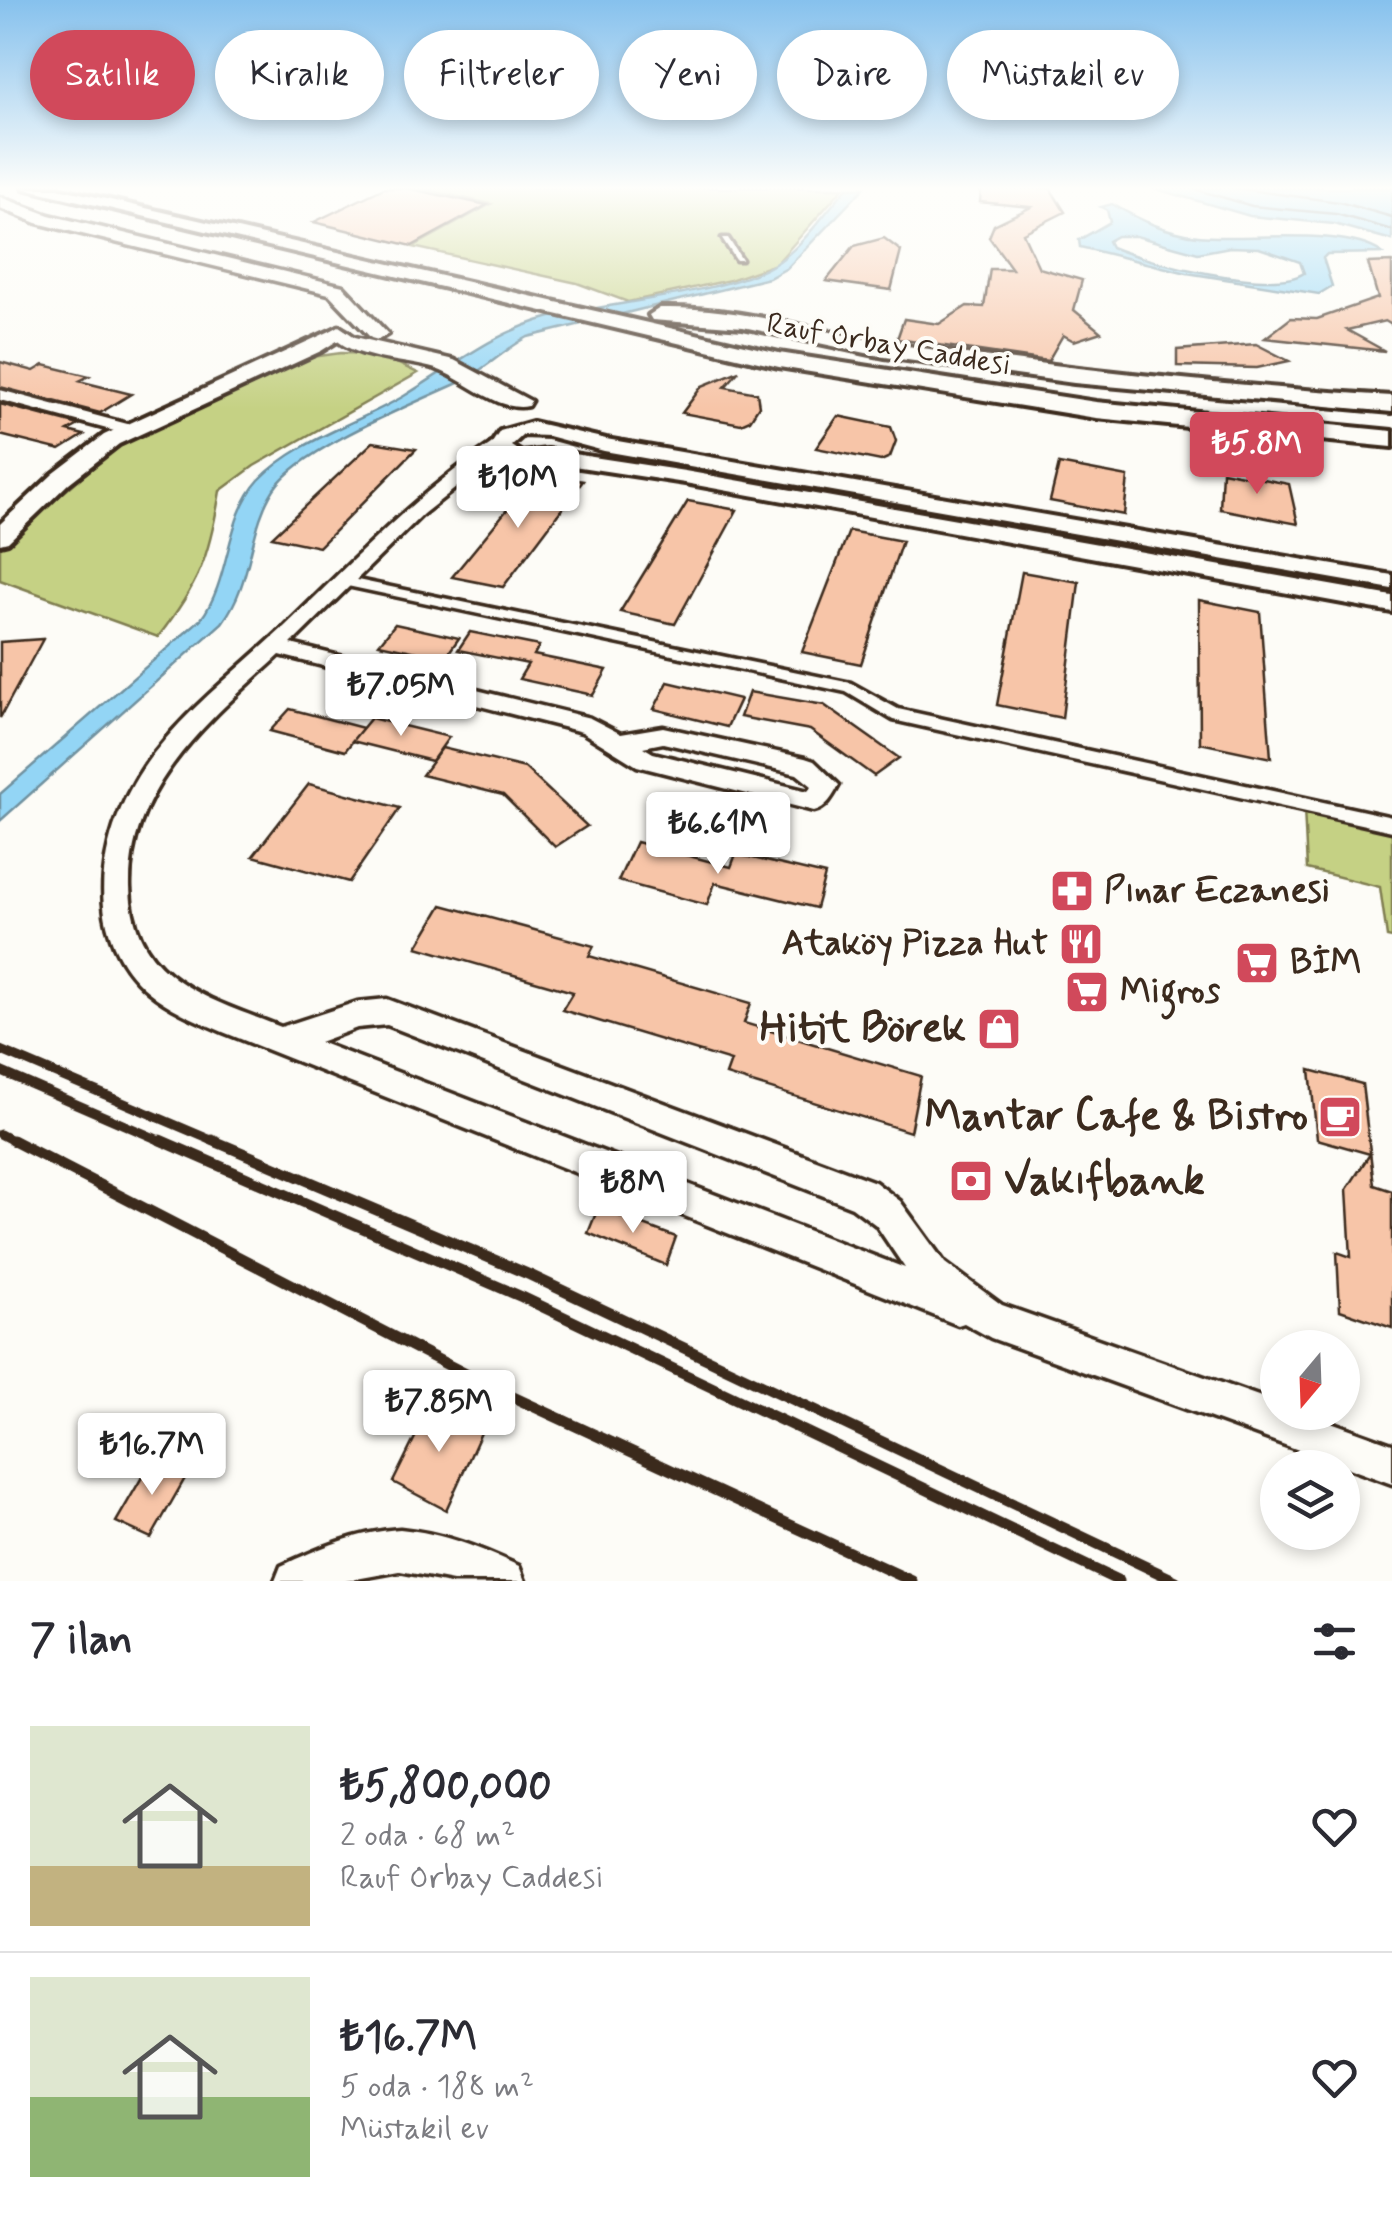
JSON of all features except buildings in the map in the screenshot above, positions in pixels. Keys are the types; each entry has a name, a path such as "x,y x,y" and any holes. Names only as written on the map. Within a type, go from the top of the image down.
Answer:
{"highway":[{"name":"Rauf Orbay Caddesi","path":"364,262 636,322 779,360 990,396 1179,420 1387,435"},
{"name":"Rauf Orbay Caddesi","path":"385,262 563,306"},
{"path":"636,322 693,315 883,350 1180,387 1392,404"},
{"name":"Rauf Orbay Caddesi","path":"636,322 927,369 1122,395 1335,416 1387,435"},
{"path":"1180,387 1335,416"}],"main road":[{"path":"225,262 336,290 368,340"},
{"path":"234,264 336,299 344,323 339,332 341,340 368,340 446,365 520,401"}],"street":[{"path":"0,537 60,477 129,430 339,332"},
{"path":"286,360 368,340"},
{"path":"0,395 129,430"},
{"path":"519,430 520,401"},
{"path":"520,401 560,447 547,456"},
{"path":"506,452 503,438 519,430 550,431 703,471 1392,604"},
{"path":"1392,582 1022,518 703,471 506,452 459,471 159,763 139,793 114,887 118,919 130,948 156,981 208,1011 990,1320 1392,1464"},
{"path":"1022,518 1038,538"},
{"path":"343,581 850,688 893,714 1392,824"},
{"path":"276,646 590,726 646,760 814,802 827,785 805,767 662,735 622,742"},
{"path":"281,1041 357,1015 387,1012 863,1194 888,1213 932,1276 990,1320"},
{"path":"296,1581 325,1566 403,1546 468,1564 504,1581"}],"green space":[{"path":"480,262 778,262 730,280 628,302 577,283"},
{"path":"378,354 418,373 254,466 220,491 200,569 158,637 0,580 0,547 127,438 312,357"},
{"path":"1048,531 1390,592 1391,596 1048,535"},
{"path":"1304,808 1392,828 1392,938 1387,937 1380,887 1307,869"}],"water":[{"path":"793,262 769,278 528,337 467,378 359,429 307,459 274,489 266,504 240,590 222,623 0,821 0,794 201,619 218,586 248,495 274,466 309,443 404,396 474,351 530,323 698,290 753,275 773,265"},
{"path":"1141,262 1266,280 1288,279 1304,273 1299,262 1324,262 1332,286 1319,294"}],"railway":[{"path":"0,1050 218,1143"},
{"path":"0,1071 166,1143"},
{"path":"0,1134 17,1143"},
{"path":"12,1140 487,1385 912,1581"},
{"path":"160,1140 522,1297 1119,1581"},
{"path":"212,1140 530,1275 1176,1581"}],"place":[{"name":"Pınar Eczanesi","path":"1072,891"},
{"name":"Ataköy Pizza Hut","path":"1081,944"},
{"name":"BİM","path":"1257,963"},
{"name":"Migros","path":"1087,992"},
{"name":"Hitit Börek","path":"999,1029"},
{"name":"Mantar Cafe & Bistro","path":"1340,1117"},
{"name":"Vakıfbank","path":"971,1181"}]}
